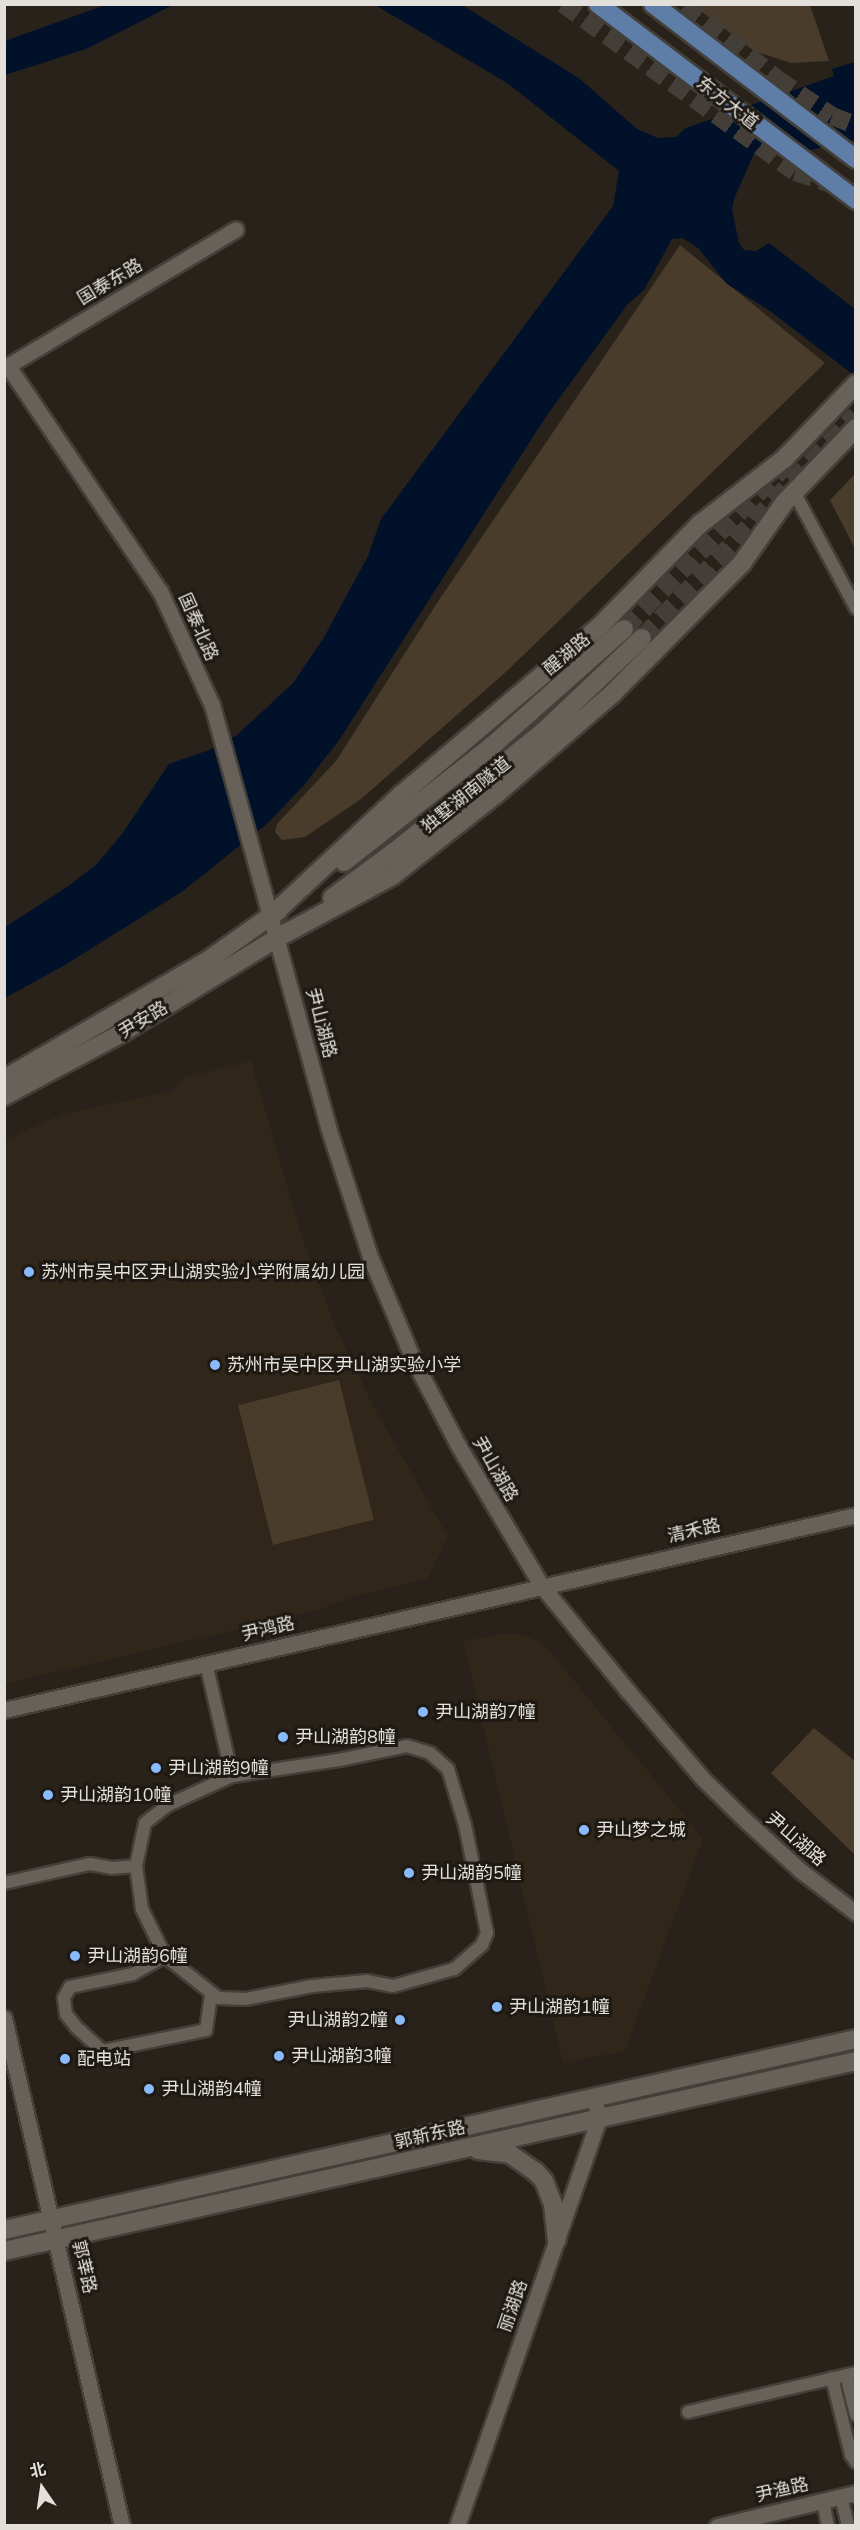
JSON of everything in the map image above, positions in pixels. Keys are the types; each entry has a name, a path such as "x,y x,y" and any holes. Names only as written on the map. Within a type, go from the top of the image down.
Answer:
{"main road":[{"name":"东方大道","path":"598,4 802,162 855,200"},
{"name":"东方大道","path":"653,4 849,154"},
{"name":"醒湖路","path":"270,917 402,794 599,627 700,524 785,458 853,387"},
{"path":"278,938 392,876 495,795 612,694 734,571 794,492 855,428"},
{"name":"独墅湖南隧道","path":"270,917 403,818 493,745 624,629"},
{"name":"独墅湖南隧道","path":"278,938 394,852 507,762 592,688 642,638"},
{"name":"尹安路","path":"4,1079 207,961 270,917"},
{"name":"尹安路","path":"4,1096 120,1034 278,938"},
{"path":"847,2041 855,2032"},
{"name":"郭新东路","path":"4,2230 847,2041"},
{"name":"郭新东路","path":"4,2251 855,2061"},
{"path":"461,2149 510,2154 536,2172 544,2181 554,2204 557,2240"}],"street":[{"name":"国泰东路","path":"6,365 236,229"},
{"name":"国泰北路","path":"6,365 160,591 212,705 270,917 278,938"},
{"path":"794,492 855,608"},
{"name":"尹山湖路","path":"278,938 328,1127 371,1260 413,1359 448,1426 541,1585 703,1779 801,1871 855,1913"},
{"name":"清禾路","path":"541,1585 855,1515"},
{"name":"尹鸿路","path":"4,1710 541,1585"},
{"path":"206,1663 232,1776"},
{"path":"407,1746 430,1753 448,1769 465,1825 487,1934 482,1945 454,1969 393,1986 367,1981 312,1986 246,1999 218,1998 211,1995 165,1956 142,1909 136,1866 145,1823 168,1805 232,1776 339,1760 407,1746"},
{"path":"4,1883 43,1872 90,1864 112,1868 136,1866"},
{"path":"165,1956 133,1974 70,1987 64,1998 66,2014 76,2027 103,2051 206,2030 211,1995"},
{"name":"郭莘路","path":"4,2018 53,2219 122,2526"},
{"path":"594,2098 599,2119"},
{"name":"丽湖路","path":"457,2526 599,2119"},
{"path":"688,2412 851,2374 855,2415"},
{"path":"832,2378 851,2455 855,2462"},
{"path":"848,2495 848,2526"},
{"name":"尹渔路","path":"717,2526 848,2495"},
{"path":"823,2501 828,2526"}],"shaded area":[{"path":"693,5 810,5 829,61 791,63 754,51"},
{"path":"680,245 825,363 507,671 361,799 305,837 282,840 275,832 277,824 336,761 437,603"},
{"path":"855,474 855,549 830,500"},
{"name":"苏州市吴中区尹山湖实验小学","path":"251,1061 302,1237 335,1326 376,1411 448,1536 428,1579 359,1595 315,1611 5,1684 4,1140 63,1114 173,1091 183,1078"},
{"path":"339,1380 374,1520 273,1545 238,1405"},
{"name":"尹山梦之城","path":"503,1634 523,1635 544,1644 703,1839 625,2051 563,2063 463,1641"},
{"path":"814,1728 855,1761 855,1855 771,1773"}],"water":[{"path":"105,5 173,5 86,49 5,75 5,41"},
{"path":"375,5 462,5 580,79 637,129 658,138 676,137 686,128 834,76 832,69 855,62 855,140 784,156 766,148 756,149 734,199 732,209 739,243 744,250 756,251 769,243 855,309 855,376 770,311 727,284 698,248 682,238 672,239 644,290 627,305 547,415 340,739 304,785 268,823 183,891 65,965 5,998 5,927 67,887 97,864 122,834 169,764 209,750 237,735 293,683 323,639 368,556 381,519 613,206 619,171 507,83"}],"tunnel":[{"path":"563,4 795,172 835,185"},
{"path":"686,4 777,79 832,116 856,125"},
{"path":"642,638 856,415"},
{"path":"624,629 787,464"}],"place":[{"name":"苏州市吴中区尹山湖实验小学附属幼儿园","path":"29,1272"},
{"name":"苏州市吴中区尹山湖实验小学","path":"215,1365"},
{"name":"尹山湖韵7幢","path":"423,1712"},
{"name":"尹山湖韵8幢","path":"283,1737"},
{"name":"尹山湖韵9幢","path":"156,1768"},
{"name":"尹山湖韵10幢","path":"48,1795"},
{"name":"尹山梦之城","path":"584,1830"},
{"name":"尹山湖韵5幢","path":"409,1873"},
{"name":"尹山湖韵6幢","path":"75,1956"},
{"name":"尹山湖韵1幢","path":"497,2007"},
{"name":"尹山湖韵2幢","path":"400,2020"},
{"name":"尹山湖韵3幢","path":"279,2056"},
{"name":"配电站","path":"65,2059"},
{"name":"尹山湖韵4幢","path":"149,2089"}]}
